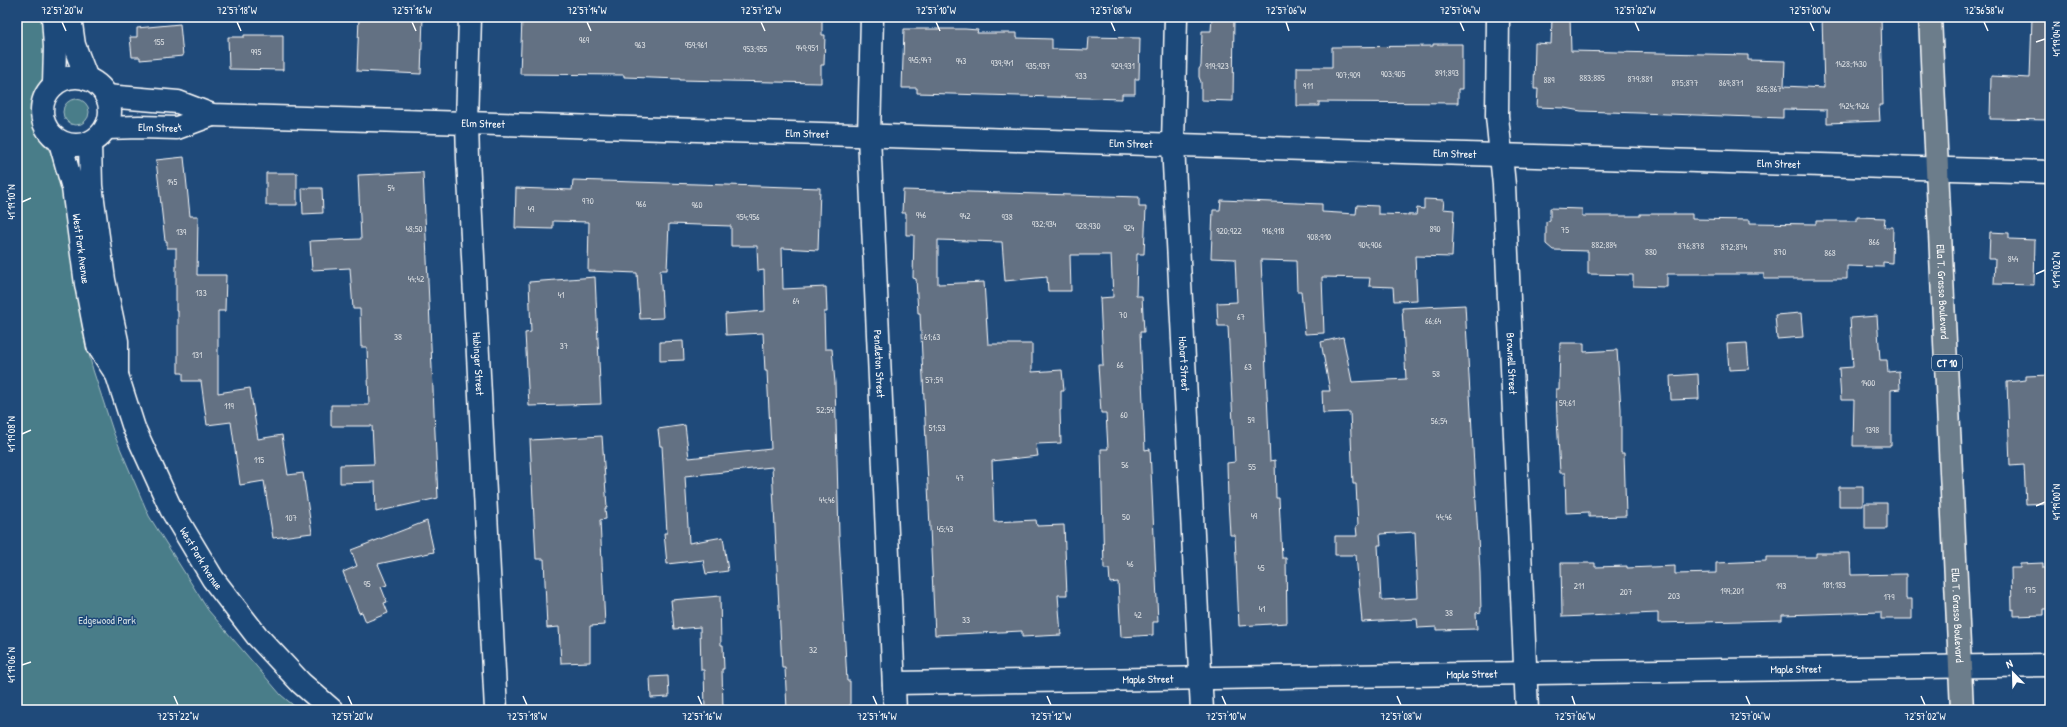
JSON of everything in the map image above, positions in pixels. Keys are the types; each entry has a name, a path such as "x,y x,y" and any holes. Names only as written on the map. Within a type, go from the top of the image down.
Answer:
{"main road":[{"name":"Ella T. Grasso Boulevard","path":"1930,17 1962,710"}],"street":[{"path":"53,17 55,47 54,86"},
{"path":"70,17 74,45 87,79"},
{"name":"Hubinger Street","path":"470,17 467,123 496,710"},
{"name":"Pendleton Street","path":"872,17 869,136 895,710"},
{"name":"Hobart Street","path":"1176,17 1173,145 1202,710"},
{"name":"Brownell Street","path":"1498,17 1497,116 1504,192 1527,710"},
{"path":"72,77 87,79 96,83 106,96 111,113 98,136 74,146 60,142 47,130 41,113 43,101 47,92 62,80 72,77"},
{"name":"Elm Street","path":"106,96 178,102 212,115 1938,170 2050,172"},
{"name":"Elm Street","path":"98,136 139,127 177,128 212,115"},
{"name":"West Park Avenue","path":"98,136 91,186 104,280 117,341 117,376"},
{"name":"West Park Avenue","path":"60,142 73,188 92,323 98,346 117,376 134,428 171,509 213,579 257,636 301,683 332,710"},
{"name":"Maple Street","path":"894,683 2050,665"}],"green space":[{"name":"Edgewood Park","path":"17,17 42,17 48,62 41,87 34,99 32,113 40,137 55,159 63,190 83,331 93,370 114,434 149,516 208,610 281,695 299,710 17,710"},
{"path":"76,99 85,103 89,112 85,121 76,125 67,121 63,112 67,103"}],"building":[{"path":"359,17 423,17 421,74 357,71"},
{"path":"522,17 822,17 822,35 825,35 824,65 821,65 821,83 680,80 624,77 624,75 520,74"},
{"path":"1212,17 1234,17 1233,101 1201,100 1199,69 1201,66 1202,31 1211,31"},
{"path":"1822,17 1881,17 1883,105 1879,105 1880,121 1827,123 1827,110 1783,109 1783,118 1581,111 1564,108 1537,107 1538,89 1534,89 1535,43 1551,44 1552,18 1570,18 1571,51 1748,55 1748,60 1785,61 1784,86 1824,88"},
{"path":"2032,17 2050,17 2050,120 1990,119 1991,76 2030,78"},
{"path":"180,24 183,56 140,60 140,57 132,57 130,37 137,37 137,28"},
{"path":"904,29 965,29 978,30 977,33 1017,33 1017,38 1052,39 1052,49 1088,50 1089,37 1140,38 1139,79 1135,79 1135,94 1122,94 1122,99 917,93 917,88 902,88"},
{"path":"244,35 283,35 283,70 229,69 228,37 244,37"},
{"path":"1433,44 1462,44 1462,89 1458,89 1458,103 1319,102 1319,106 1297,106 1297,67 1332,67 1332,47 1433,46"},
{"path":"184,157 190,216 198,216 197,275 226,275 225,311 218,311 218,393 250,388 258,439 282,435 288,475 303,473 312,533 273,538 264,481 240,485 231,422 207,425 201,381 183,381 183,373 178,373 176,248 167,248 167,241 165,241 156,160"},
{"path":"423,172 438,498 376,512 375,482 340,483 340,465 374,464 372,426 331,426 331,405 369,405 367,347 361,347 360,309 353,309 350,268 312,270 310,241 361,239 358,175"},
{"path":"266,173 297,173 297,205 266,205"},
{"path":"573,180 820,188 818,250 782,248 783,289 826,287 827,312 824,312 825,349 832,349 835,383 839,536 847,681 850,681 850,710 787,710 785,668 782,668 772,467 685,476 689,543 723,537 728,571 706,574 703,560 667,564 664,533 667,533 662,446 660,446 658,429 685,425 689,458 771,449 767,371 765,371 763,333 726,335 725,314 765,311 764,270 758,271 757,246 731,246 731,226 669,224 667,270 660,270 663,318 640,319 637,273 588,271 589,222 553,221 553,229 515,228 516,188 572,190"},
{"path":"302,188 322,188 323,213 303,214"},
{"path":"903,190 1139,197 1139,207 1146,207 1144,254 1137,254 1136,296 1142,296 1144,332 1140,332 1145,450 1150,449 1158,622 1153,622 1153,635 1121,637 1118,582 1110,583 1109,569 1104,569 1101,449 1108,449 1106,413 1101,413 1098,365 1103,365 1100,298 1113,297 1111,255 1070,255 1071,291 1048,291 1047,277 1005,281 1002,242 938,240 938,284 984,282 988,344 1032,344 1032,372 1062,370 1064,391 1061,391 1061,443 1036,444 1038,456 992,461 994,522 1036,520 1037,526 1064,525 1067,595 1058,595 1061,635 1022,637 1022,631 935,635 920,313 918,313 916,279 913,278 914,235 906,235 906,213 902,213"},
{"path":"1424,199 1444,200 1443,209 1454,210 1452,257 1415,256 1417,300 1394,301 1393,287 1369,286 1370,278 1322,277 1324,333 1305,334 1301,291 1297,291 1296,261 1261,260 1270,461 1275,460 1276,498 1279,498 1282,558 1286,558 1287,623 1239,626 1235,535 1230,535 1228,500 1227,463 1235,462 1228,326 1218,326 1217,303 1237,302 1235,259 1211,258 1213,210 1220,210 1221,200 1322,204 1322,212 1356,214 1357,205 1378,206 1378,214 1416,215 1417,208 1424,209"},
{"path":"1550,208 1582,209 1582,216 1692,214 1692,219 1750,220 1750,223 1816,224 1816,221 1857,221 1857,217 1885,218 1884,227 1893,227 1892,263 1883,262 1883,267 1847,266 1847,279 1764,279 1764,274 1667,274 1667,287 1633,286 1633,275 1588,274 1588,251 1553,250 1546,244 1546,222 1550,220"},
{"path":"1990,232 2009,233 2009,239 2035,240 2034,285 1994,284 1995,259 1989,259"},
{"path":"595,277 601,404 529,406 525,333 531,332 529,282"},
{"path":"1465,305 1480,573 1481,612 1476,613 1477,629 1437,630 1437,627 1418,628 1417,619 1362,622 1356,555 1335,555 1335,536 1357,536 1356,526 1358,525 1356,484 1353,484 1350,412 1323,413 1322,391 1330,391 1321,342 1343,337 1352,382 1406,379 1402,308","holes":["1415,532 1418,598 1381,599 1378,545 1381,545 1380,534"]},
{"path":"1801,313 1803,337 1777,339 1775,315"},
{"path":"1877,316 1880,360 1887,360 1888,372 1899,371 1900,389 1891,390 1891,446 1853,446 1854,400 1841,400 1839,368 1853,367 1850,318"},
{"path":"683,341 684,360 660,361 660,342"},
{"path":"1560,343 1584,343 1584,352 1617,350 1621,409 1621,453 1624,453 1626,516 1589,517 1589,512 1566,513 1565,473 1560,473 1557,418 1556,389 1559,389"},
{"path":"1747,343 1749,369 1729,370 1727,344"},
{"path":"1698,374 1699,399 1671,400 1670,376"},
{"path":"2050,375 2050,503 2026,504 2024,465 2010,466 2007,382 2026,380 2026,376"},
{"path":"602,436 607,508 605,508 606,519 600,520 605,625 590,626 590,662 561,663 559,627 547,628 544,559 536,559 530,440"},
{"path":"1839,487 1863,487 1863,506 1839,506"},
{"path":"1865,503 1887,503 1887,529 1865,529"},
{"path":"427,521 434,552 378,564 387,585 381,587 387,602 384,603 388,613 366,622 362,612 359,613 343,572 357,566 351,550"},
{"path":"1816,553 1850,553 1851,575 1906,574 1906,599 1912,599 1912,619 1881,619 1881,612 1782,615 1782,620 1658,623 1658,613 1562,617 1561,563 1595,563 1595,567 1627,566 1627,568 1675,566 1675,574 1716,573 1716,563 1766,561 1766,557 1816,557"},
{"path":"2043,563 2043,568 2047,568 2048,609 2044,609 2044,615 2014,616 2014,609 2012,610 2011,568 2020,568 2020,564"},
{"path":"720,596 721,645 723,645 724,669 722,669 723,710 705,710 704,670 701,670 700,627 674,629 671,600"},
{"path":"668,676 669,697 651,698 650,677"}]}
